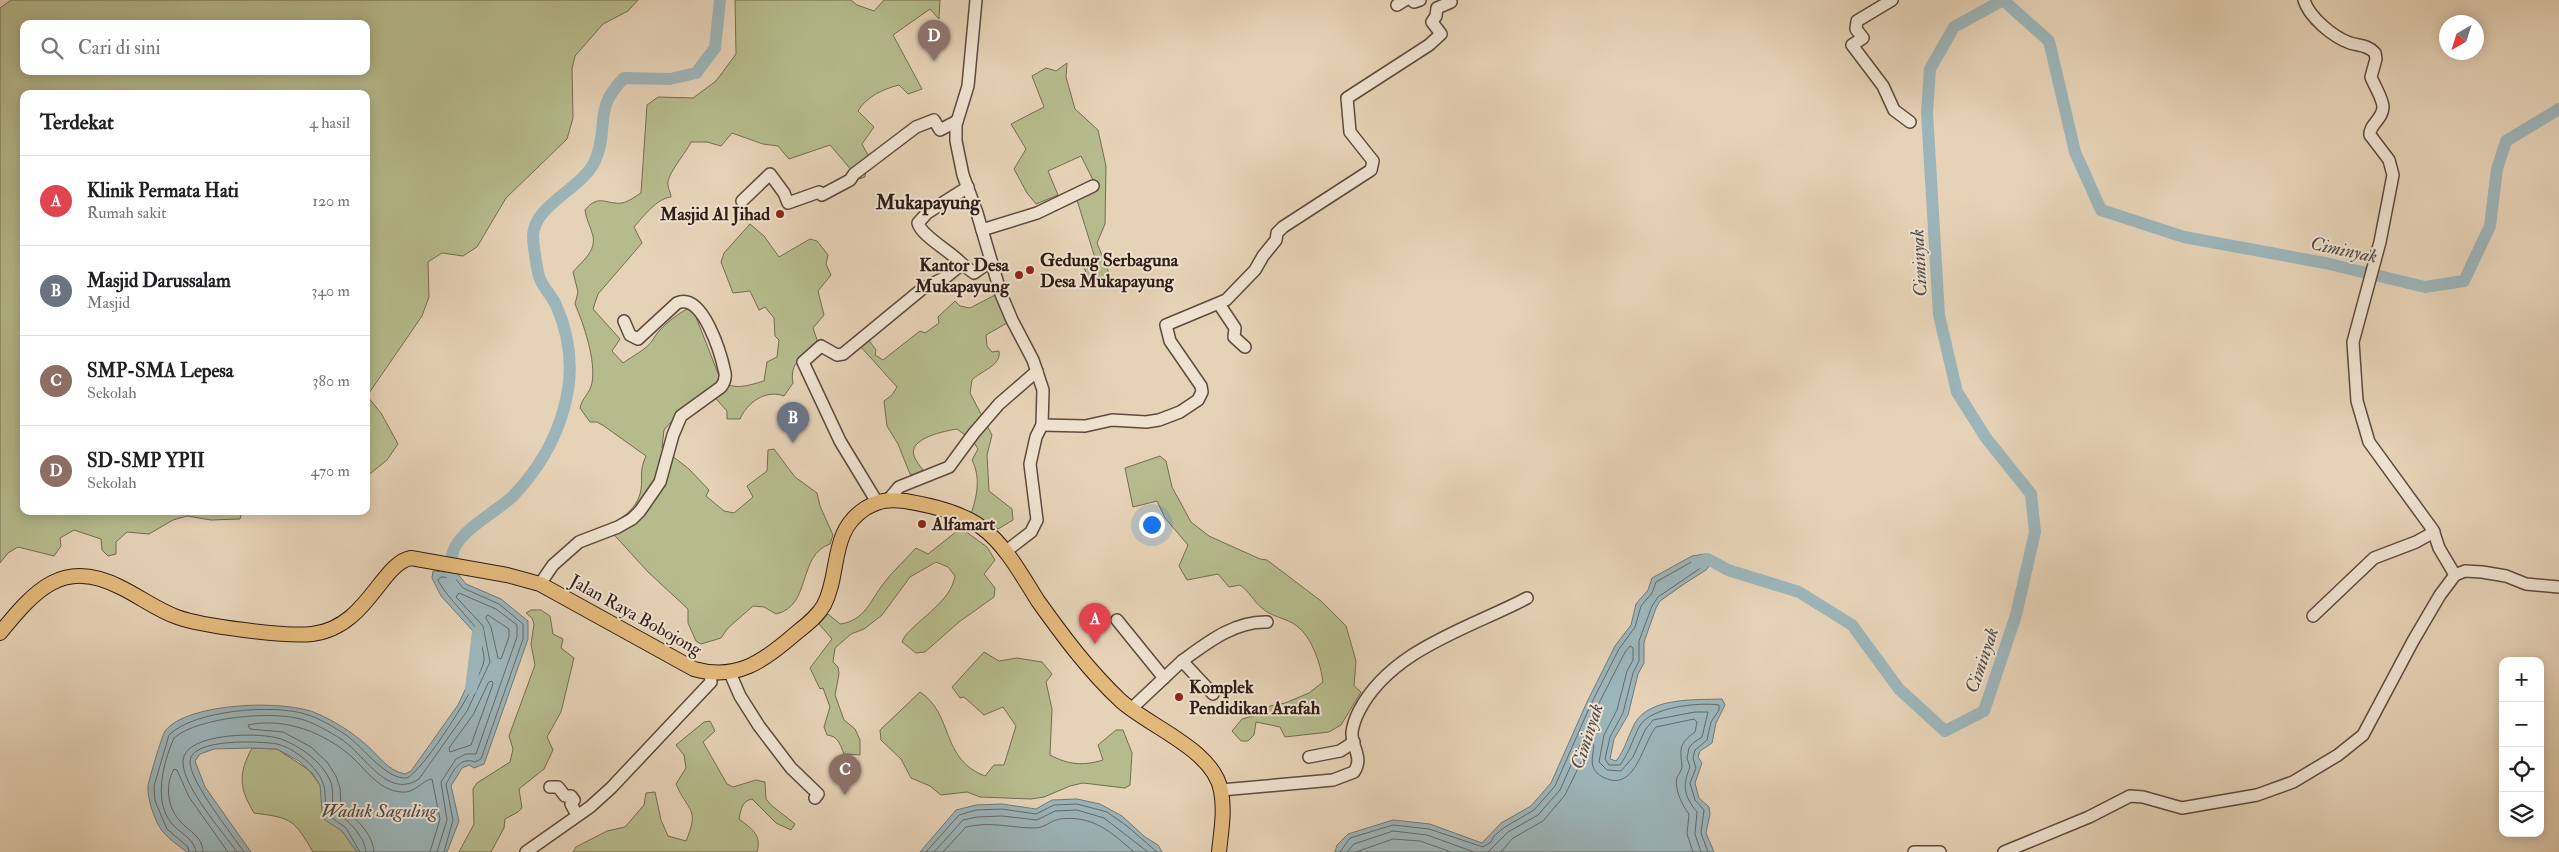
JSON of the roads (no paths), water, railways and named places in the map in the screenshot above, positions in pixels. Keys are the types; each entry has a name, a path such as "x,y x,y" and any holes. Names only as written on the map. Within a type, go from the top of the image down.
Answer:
{"main road":[{"path":"883,500 932,507 970,520 981,527 1005,552 1054,624 1084,662 1131,709 1202,758 1211,769 1221,790 1223,806 1219,852"},
{"name":"Jalan Raya Bobojong","path":"0,632 44,587 55,579 75,576 103,579 166,612 189,621 300,634 321,632 345,623 404,559 424,560 506,575 540,584 684,664 710,673 730,673 759,663 817,616 827,599 836,552 846,526 860,512 883,500"}],"street":[{"path":"976,0 968,86 957,121 956,142 991,261 1012,320 1037,371 1043,390 1042,425 1036,437 1030,464 1035,525 1031,532 1005,552"},
{"path":"1412,0 1414,2 1420,0"},
{"path":"1892,0 1856,21 1856,29 1863,38 1852,45 1883,86 1894,110 1910,122"},
{"path":"2304,0 2316,18 2330,30 2347,42 2366,47 2375,53 2376,59 2371,77 2383,104 2383,109 2370,131 2370,135 2389,160 2393,175 2380,242 2353,342 2357,401 2369,442 2434,532 2439,548 2455,575"},
{"path":"1042,425 1064,424 1085,426 1120,420 1146,422 1159,420 1186,409 1201,396 1201,386 1174,348 1165,326 1219,304 1255,270 1263,256 1274,244 1276,233 1371,170 1373,161 1350,132 1347,98 1429,45 1441,34 1432,22 1437,8 1443,3"},
{"path":"742,201 770,174 784,193 788,203 819,192 822,195 850,180 854,174 916,127 934,120 940,130 957,121"},
{"path":"982,230 1037,213 1093,186"},
{"path":"968,187 927,213 918,223 919,228 954,254 962,264 974,273 991,261"},
{"path":"962,264 946,277 915,295 843,354 837,355 821,346 803,362 840,441 883,500 899,487 949,467 974,433 999,404 1037,371"},
{"path":"540,584 553,565 580,542 618,527 632,519 640,511 660,482 673,434 681,416 721,387 725,382 725,373 709,327 700,309 694,305 686,301 678,303 638,339 629,333 624,321"},
{"path":"1219,304 1235,328 1234,337 1245,347"},
{"path":"2313,616 2374,558 2416,542 2434,532"},
{"path":"2004,852 2088,817 2130,796 2143,796 2182,808 2257,795 2282,787 2304,776 2357,742 2363,735 2413,640 2437,600 2455,575 2465,571 2482,572 2506,576 2526,584 2559,587"},
{"path":"1221,790 1344,778 1354,772 1359,762 1352,733 1355,720 1368,696 1382,679 1403,660 1527,598"},
{"path":"1117,620 1164,678"},
{"path":"1131,709 1182,661 1218,636 1251,622 1267,622"},
{"path":"1182,661 1214,694"},
{"path":"526,852 611,788 679,715 706,690 711,682 710,673"},
{"path":"730,673 750,712 791,768 818,794 815,798"},
{"path":"1309,757 1340,751 1354,742"},
{"path":"550,787 558,787 565,796 571,796 574,800 571,804 576,815"},
{"path":"1914,852 1940,852"}],"water":[{"path":"1705,554 1711,557 1711,564 1706,570 1660,601 1656,608 1644,642 1644,663 1638,674 1628,715 1614,739 1610,759 1616,761 1635,723 1651,708 1662,704 1687,700 1722,699 1725,705 1716,723 1712,743 1700,751 1698,757 1702,763 1695,783 1699,798 1709,807 1710,814 1706,833 1714,852 1335,852 1337,845 1348,834 1393,820 1430,824 1482,843 1501,823 1531,806 1551,783 1587,702 1615,646 1631,625 1636,604 1648,590 1652,578 1692,556"},
{"name":"Waduk Saguling","path":"433,571 457,573 466,584 501,599 528,621 528,639 484,764 474,768 469,765 462,768 451,786 459,821 447,852 357,852 342,831 325,820 322,812 320,785 313,774 299,761 277,749 214,749 200,754 195,761 205,787 251,852 187,852 166,835 160,828 152,810 148,786 165,731 177,721 194,714 238,706 285,706 304,709 318,714 347,730 393,769 405,774 411,771 458,705 479,660 473,631 441,596 432,578"},
{"path":"1077,799 1100,804 1122,816 1145,837 1158,845 1162,852 920,852 956,810 976,805 1002,804 1036,809 1052,800"}],"waterway":[{"path":"452,575 452,556 455,547 468,531 513,496 530,476 556,433 564,408 570,369 568,343 556,305 540,279 533,239 536,224 550,205 589,171 599,149 603,118 608,100 614,89 624,78 670,79 696,73 715,48 720,0"},
{"name":"Ciminyak","path":"2003,0 2049,41 2075,152 2101,210 2184,237 2325,263 2425,287 2464,281 2490,226 2497,169 2506,141 2559,109"},
{"name":"Ciminyak","path":"1697,563 1708,559 1728,570 1799,592 1852,625 1899,689 1945,731 1984,711 2016,615 2035,532 2031,494 1986,438 1957,392 1939,315 1927,112 1930,69 1954,27 2003,0"},
{"path":"471,689 478,632"}],"place":[{"name":"SD-SMP YPII","path":"934,61"},
{"name":"Masjid Al Jihad","path":"780,214"},
{"name":"Gedung Serbaguna Desa Mukapayung","path":"1030,270"},
{"name":"Kantor Desa Mukapayung","path":"1019,275"},
{"name":"Masjid Darussalam","path":"793,443"},
{"name":"Alfamart","path":"922,524"},
{"name":"Klinik Permata Hati","path":"1095,644"},
{"name":"Komplek Pendidikan Arafah","path":"1179,697"},
{"name":"SMP-SMA Lepesa","path":"845,795"}],"district":[{"name":"Mukapayung","path":"928,202"}]}
